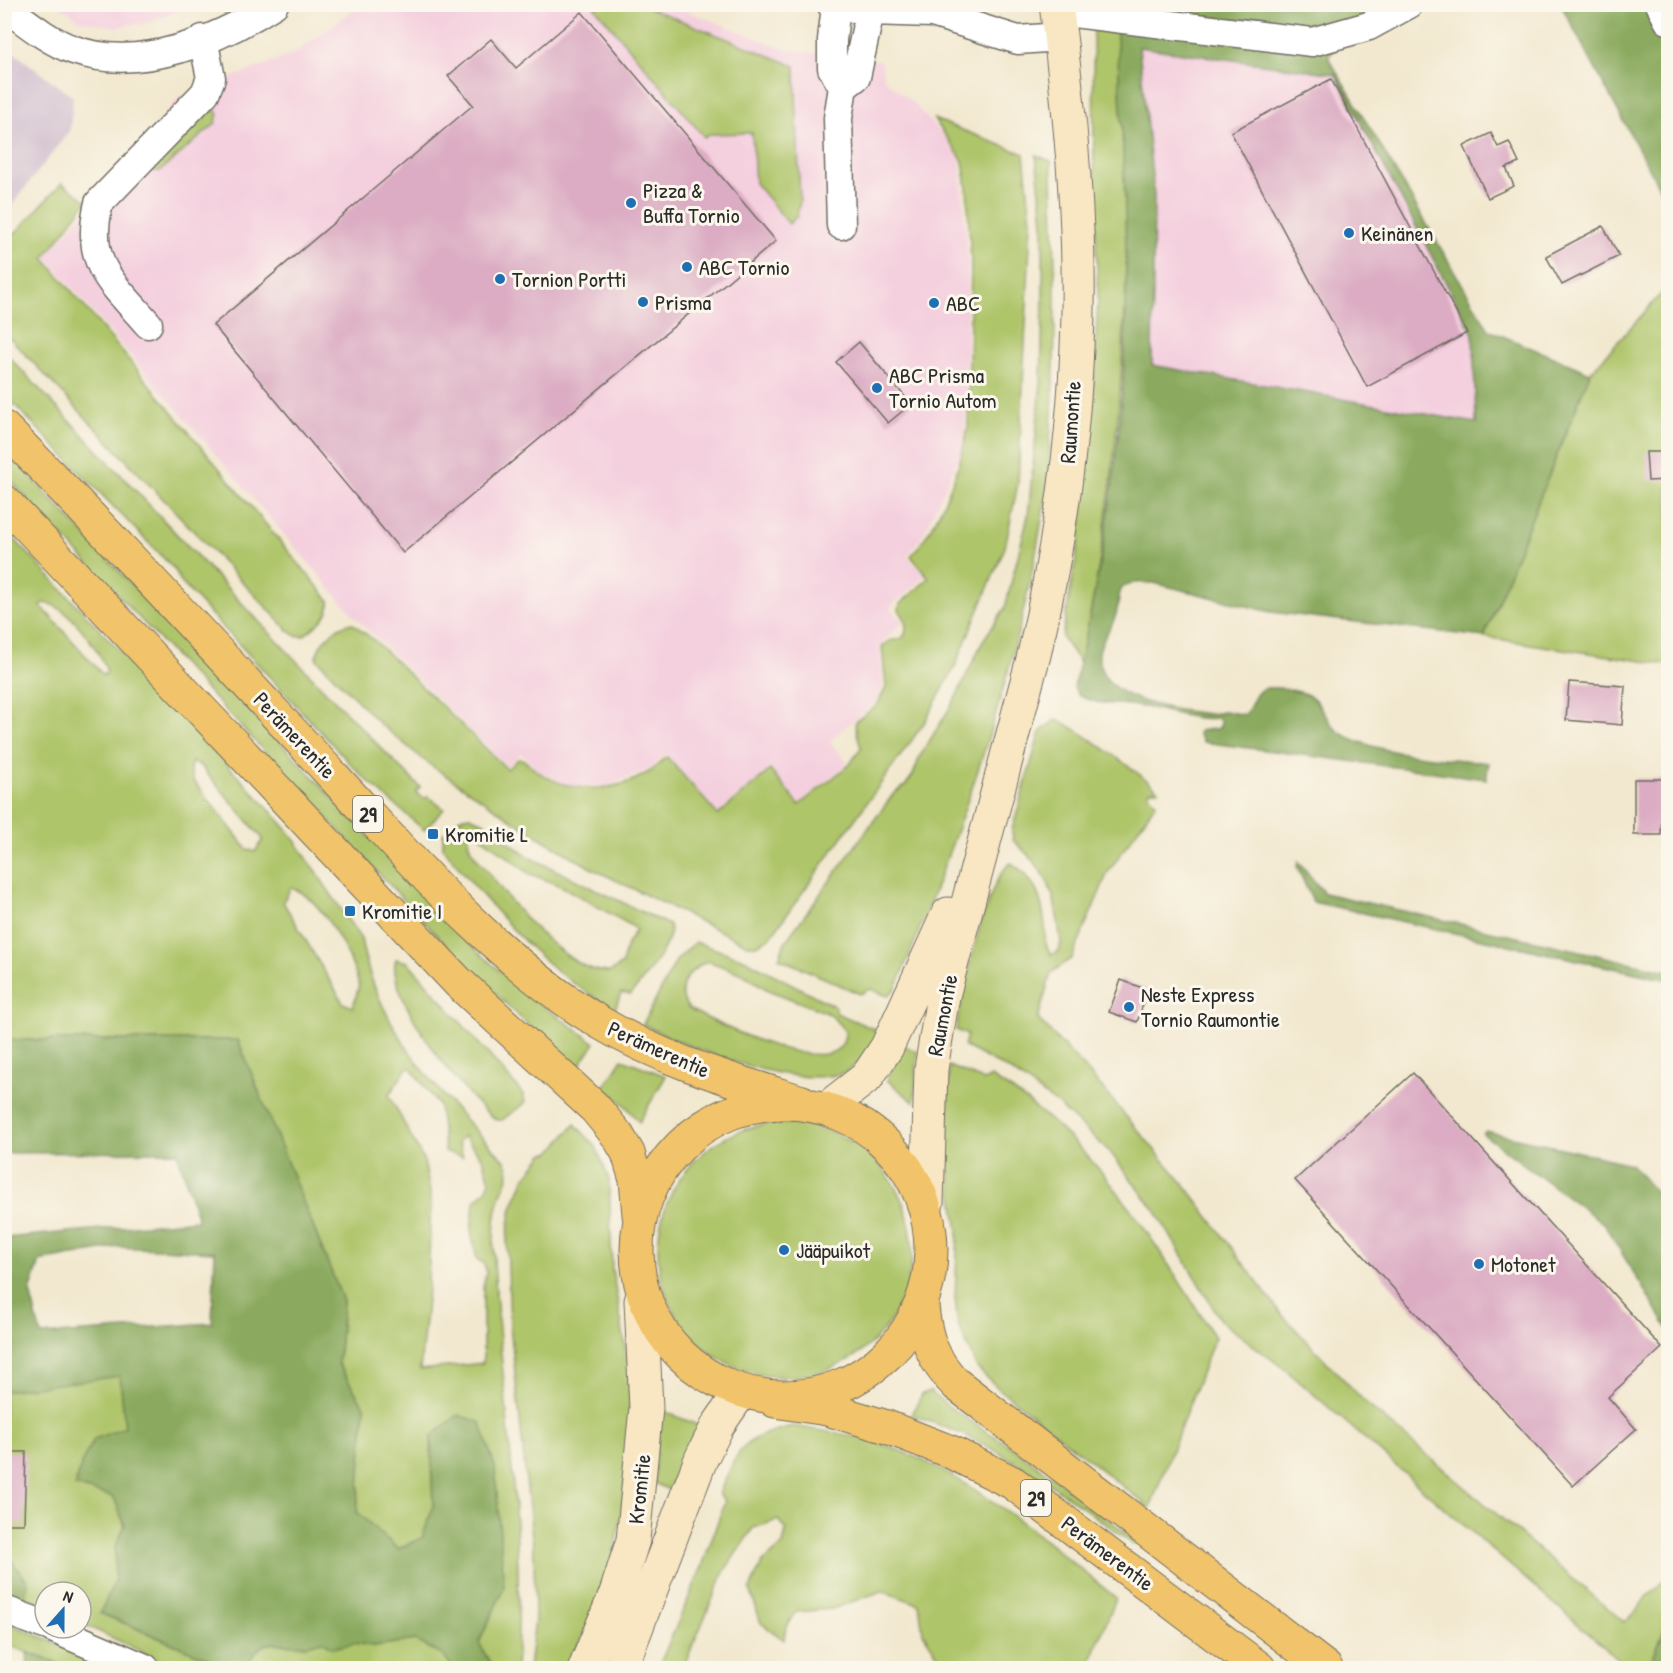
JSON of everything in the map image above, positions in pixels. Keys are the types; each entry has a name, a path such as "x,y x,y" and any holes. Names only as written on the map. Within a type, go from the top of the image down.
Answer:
{"highway":[{"name":"Perämerentie","path":"4,428 77,501 398,846 497,944 547,988 599,1022 652,1051 814,1105"},
{"name":"29","path":"4,501 458,982 595,1108 618,1136 628,1154 636,1180 639,1215 635,1257 641,1301 660,1332 683,1359 709,1378 740,1393 776,1401 820,1387 852,1373 879,1356 898,1338 922,1306 930,1270 931,1238 927,1203 908,1166 891,1145 873,1130 850,1116 814,1105 742,1115 709,1128 682,1147 658,1173 639,1215"},
{"name":"Perämerentie","path":"922,1306 924,1330 930,1349 941,1369 956,1384 1326,1668"},
{"name":"Perämerentie","path":"776,1401 827,1409 887,1427 951,1452 1013,1483 1259,1668"}],"main road":[{"name":"Raumontie","path":"927,1203 932,1069 943,996 1019,718 1047,599 1068,464 1076,340 1077,232 1070,114 1058,17"},
{"name":"Raumontie","path":"814,1105 867,1077 887,1047 987,831"},
{"name":"Kromitie","path":"585,1668 616,1593 633,1540 646,1408 641,1301"},
{"name":"Kromitie","path":"621,1668 700,1459 718,1425 740,1393"}],"street":[{"path":"4,6 44,35 75,50 112,58 143,56 177,50 274,4"},
{"path":"932,14 959,4"},
{"path":"841,225 838,118 843,87 832,68 834,5 870,11 932,14 1017,40 1058,17 1312,42 1369,26 1409,4"},
{"path":"1660,4 1668,20"},
{"path":"843,87 856,77 870,11"},
{"path":"148,324 99,263 93,245 93,225 99,203 205,93 211,78 203,39"},
{"path":"4,1610 33,1621"},
{"path":"80,1640 145,1668"}],"shaded area":[{"path":"59,5 192,5 151,22 115,27 80,20"},
{"path":"361,5 670,5 788,50 881,61 884,79 913,103 944,136 960,160 968,262 965,427 961,452 923,535 907,556 925,576 890,607 902,622 879,647 883,686 876,701 829,741 848,763 799,803 770,768 718,813 666,754 648,770 607,786 569,785 539,771 521,753 507,766 354,616 46,257 178,98 293,54"},
{"path":"5,46 73,97 70,130 5,214"},
{"path":"1139,46 1335,74 1473,334 1476,423 1152,365 1154,195"}],"green space":[{"path":"593,5 642,5 795,66 800,202 797,216 789,224 755,183 752,133 709,134 705,138"},
{"path":"1093,5 1115,5 1124,156 1126,270 1120,398 1110,487 1097,575 1080,663 1062,637 1078,547 1091,433 1098,298 1094,181"},
{"path":"1115,5 1377,5 1328,57 1489,330 1590,373 1484,637 1271,612 1154,583 1139,582 1129,584 1120,591 1117,613 1100,650 1099,660 1102,672 1109,682 1130,696 1156,705 1203,714 1225,711 1244,715 1262,689 1285,689 1300,692 1315,700 1332,725 1348,737 1381,749 1489,763 1486,779 1203,742 1198,733 1201,730 1218,729 1221,724 1219,718 1198,718 1128,705 1100,703 1078,695 1074,687 1103,545 1117,449 1124,353 1126,230","holes":["1139,47 1335,74 1473,334 1476,423 1152,365 1154,195"]},
{"path":"1561,5 1646,5 1668,47 1668,204"},
{"path":"207,110 215,110 218,114 215,124 160,171 153,171 152,168"},
{"path":"934,119 1024,154 1031,222 1018,483 1005,547 954,669 924,723 770,938 757,945 748,945 591,868 527,830 429,764 380,724 316,658 324,640 329,635 340,627 352,623 375,641 507,769 518,759 524,760 537,771 567,785 600,788 633,780 651,770 667,757 718,815 770,770 799,805 850,764 861,748 856,721 877,705 886,687 882,647 891,640 902,638 905,634 906,625 899,610 900,604 929,578 911,556 931,529 947,495 960,460 968,426 971,262 967,187 963,161"},
{"path":"1036,155 1051,161 1055,327 1047,482 1034,563 1004,687 985,748 943,869 896,988 888,996 870,989 860,994 779,958 785,942 894,793 905,786 913,775 920,756 953,703 984,639 1005,608 1028,516 1041,383 1043,222"},
{"path":"62,183 87,201 44,258 329,600 325,616 303,636 296,636 287,629 5,333 4,245"},
{"path":"1668,286 1668,665 1484,637 1590,373"},
{"path":"5,353 315,680 420,787 416,793 423,798 429,797 444,809 424,830 361,775 180,581 175,570 5,395"},
{"path":"4,449 478,952 532,998 595,1043 579,1066 527,1024 462,962 5,475"},
{"path":"4,528 290,833 361,939 369,972 382,1004 416,1061 459,1113 506,1162 509,1174 496,1213 494,1256 516,1521 518,1619 516,1668 489,1668 490,1664 479,1643 504,1588 431,1436 433,1508 422,1538 398,1549 357,1512 365,1408 338,1364 343,1301 238,1040 5,1040","holes":["43,603 53,605 72,619 90,640 103,662 107,671 104,676 41,606","192,762 200,765 263,839 255,852 247,849 193,780 190,768","291,888 302,893 323,914 350,959 359,985 353,1007 343,1003 283,902","407,1068 411,1068 439,1106 445,1152 463,1157 458,1142 464,1136 483,1159 490,1181 486,1190 474,1202 471,1232 477,1259 484,1264 486,1273 483,1287 483,1363 420,1370 428,1290 431,1197 424,1161 389,1095"]},
{"path":"1055,720 1090,739 1158,790 1151,790 1148,793 1156,803 1108,872 1072,958 1051,973 1038,1019 1084,1067 1188,1189 1281,1314 1368,1405 1624,1622 1668,1576 1668,1620 1651,1668 1628,1668 1287,1371 1221,1321 1155,1210 1110,1152 1057,1104 1011,1071 964,1046 967,1035 956,1030 969,967 993,891 1002,873 1011,863 1032,883 1040,899 1049,952 1051,955 1059,951 1061,942 1049,885 1036,865 1013,840 1012,830 1040,732"},
{"path":"470,816 483,822 527,856 669,925 670,932 663,951 631,995 621,993 615,1009 564,977 542,958 481,894 443,848 443,834 455,821","holes":["476,833 530,874 561,886 632,926 636,930 627,944 622,964 610,972 593,969 559,950 526,919 478,860 471,850 469,834"]},
{"path":"1298,861 1324,893 1668,971 1668,980 1313,902 1297,867"},
{"path":"695,942 744,959 836,1007 836,1013 881,1032 861,1060 851,1069 825,1076 800,1076 772,1071 713,1055 643,1024 676,961","holes":["708,961 743,974 768,990 830,1014 845,1031 840,1047 824,1054 802,1053 776,1047 702,1016 689,1009 684,1001 682,987 685,981 694,970"]},
{"path":"396,959 408,962 523,1094 525,1103 502,1120 497,1120 467,1092 431,1046 402,996 395,975"},
{"path":"4,1040 238,1040 343,1301 338,1364 365,1408 357,1512 398,1549 422,1538 433,1508 431,1436 458,1415 480,1422 495,1467 504,1588 479,1642 490,1664 489,1668 454,1668 442,1655 415,1640 374,1646 354,1643 333,1648 323,1641 305,1645 275,1643 258,1650 245,1668 221,1668 209,1659 100,1613 115,1581 115,1547 125,1526 114,1497 75,1486 82,1462 94,1439 125,1427 120,1376 5,1391 5,1238 198,1220 177,1152 5,1153","holes":["118,1247 215,1252 212,1323 41,1335 30,1292 40,1261"]},
{"path":"902,1045 918,1052 914,1102 887,1080"},
{"path":"622,1059 666,1076 639,1122 624,1104 603,1088"},
{"path":"949,1066 983,1080 991,1077 1029,1103 1092,1161 1144,1227 1215,1337 1150,1508 998,1388 977,1368 958,1324 955,1298 958,1231 946,1151"},
{"path":"785,1123 822,1129 845,1138 865,1152 883,1170 897,1190 906,1213 912,1250 906,1287 897,1310 883,1330 865,1348 845,1362 822,1371 785,1377 748,1371 725,1362 705,1348 687,1330 673,1310 664,1287 658,1250 664,1213 673,1190 687,1170 705,1152 725,1138 748,1129"},
{"path":"575,1124 596,1147 609,1179 612,1269 628,1361 631,1426 621,1518 609,1570 570,1668 529,1668 535,1619 534,1556 510,1325 507,1237 512,1208 525,1178 543,1154 551,1152"},
{"path":"1486,1131 1631,1164 1668,1207 1668,1329 1604,1224 1483,1134"},
{"path":"120,1375 125,1428 75,1486 114,1497 125,1526 115,1547 116,1581 100,1613 209,1659 221,1668 176,1668 93,1629 93,1580 33,1580 33,1601 25,1597 28,1582 5,1552 4,1391"},
{"path":"930,1391 1074,1493 1136,1541 1134,1545 1069,1497 1018,1464 968,1437 912,1415 922,1394"},
{"path":"659,1409 700,1426 689,1442 669,1490 654,1483"},
{"path":"793,1426 865,1439 899,1450 933,1466 998,1505 1116,1598 1088,1668 946,1668 923,1633 919,1604 882,1591 832,1609 796,1612 786,1626 784,1640 761,1623 750,1589 762,1563 783,1545 786,1530 778,1520 753,1528 725,1570 683,1668 658,1668 702,1567 725,1501 719,1494 737,1455 752,1440"},
{"path":"4,1552 28,1582 25,1597 5,1589"},
{"path":"4,1621 33,1634 33,1640 48,1640 113,1668 68,1668 5,1644"},
{"path":"1668,1622 1668,1668 1663,1668 1652,1660"},
{"path":"415,1640 442,1655 454,1668 245,1668 258,1650 275,1643 305,1645 323,1641 333,1648 353,1643 374,1646"},
{"path":"27,1652 68,1668 28,1668"}],"building":[{"name":"Tornion Portti","path":"582,12 776,241 403,553 213,325 473,105 448,76 491,39 516,68"},
{"name":"Keinänen","path":"1331,79 1467,333 1367,387 1231,132"},
{"path":"1491,133 1498,147 1509,142 1519,163 1506,168 1514,186 1488,198 1464,146"},
{"path":"1603,226 1619,256 1562,285 1546,256"},
{"path":"859,342 911,404 888,423 836,362"},
{"path":"1646,452 1668,452 1668,480 1648,481"},
{"path":"1569,682 1625,686 1622,725 1566,720"},
{"path":"1634,779 1664,779 1664,790 1668,790 1668,814 1662,814 1661,835 1634,835"},
{"path":"1121,980 1148,990 1137,1022 1109,1012"},
{"name":"Motonet","path":"1413,1073 1662,1348 1608,1397 1636,1429 1573,1486 1295,1180"},
{"path":"4,1452 26,1452 24,1524 4,1524"}],"place":[{"name":"Pizza & Buffa Tornio","path":"631,203"},
{"name":"Keinänen","path":"1349,233"},
{"name":"ABC Tornio","path":"687,267"},
{"name":"Tornion Portti","path":"500,279"},
{"name":"Prisma","path":"643,302"},
{"name":"ABC","path":"934,303"},
{"name":"ABC Prisma Tornio Autom","path":"877,388"},
{"name":"Kromitie L","path":"433,834"},
{"name":"Kromitie I","path":"350,911"},
{"name":"Neste Express Tornio Raumontie","path":"1129,1007"},
{"name":"Jääpuikot","path":"784,1250"},
{"name":"Motonet","path":"1479,1264"}]}
